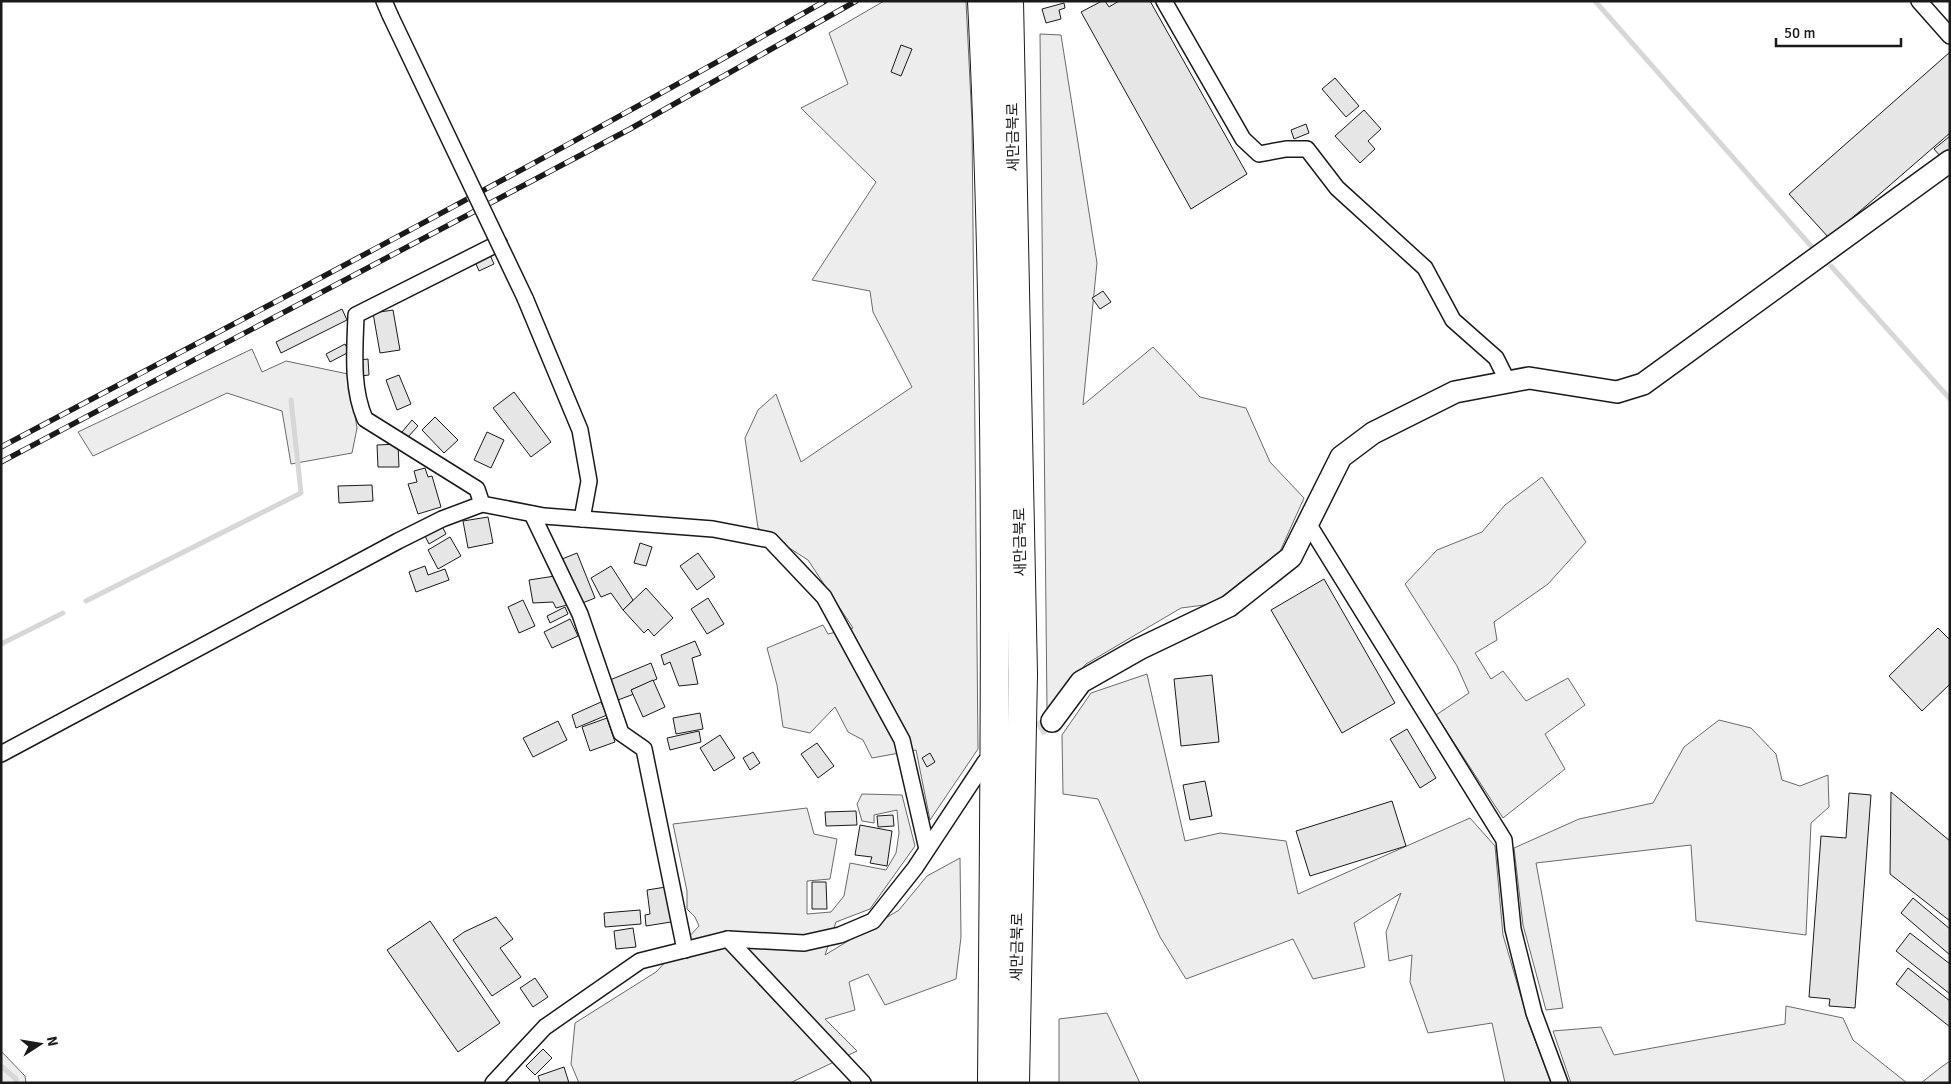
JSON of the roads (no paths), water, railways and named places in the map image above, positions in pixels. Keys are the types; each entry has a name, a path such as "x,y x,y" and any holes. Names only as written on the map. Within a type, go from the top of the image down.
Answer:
{"highway":[{"name":"새만금북로","path":"982,1 993,358 995,627 992,1083"},
{"name":"새만금북로","path":"1009,1 1022,674 1015,1083"}],"street":[{"path":"384,1 525,298 580,430 589,481 582,519"},
{"path":"1164,1 1243,139 1259,154 1286,149 1307,149 1337,188 1425,268 1453,320 1496,358 1508,382"},
{"path":"1919,1 1950,36"},
{"path":"1052,722 1081,682 1139,649 1229,606 1291,557 1341,456 1373,433 1455,392 1529,378 1617,392 1643,384 1950,161"},
{"path":"482,504 477,489 365,419 359,406 354,360 356,315 499,243"},
{"path":"1,754 398,541 442,519 482,504 532,514 713,528 770,540 824,597 902,740 927,849"},
{"path":"532,514 580,614 622,733 644,749 685,950"},
{"path":"1308,525 1504,840 1513,929 1534,1013 1560,1083"},
{"path":"492,1083 544,1027 640,961 728,939 804,942 840,935 874,921 927,849 985,762"},
{"path":"728,939 863,1083"}],"waterway":[{"path":"1595,1 1811,246"},
{"path":"1831,266 1950,399"},
{"path":"86,601 301,493 291,400"},
{"path":"1,644 63,613"},
{"path":"1,1066 16,1079 16,1083"}],"tunnel":[{"path":"1019,741 1052,721"}],"railway":[{"path":"1,447 518,172 825,1"},
{"path":"1,462 630,129 856,1"}]}
